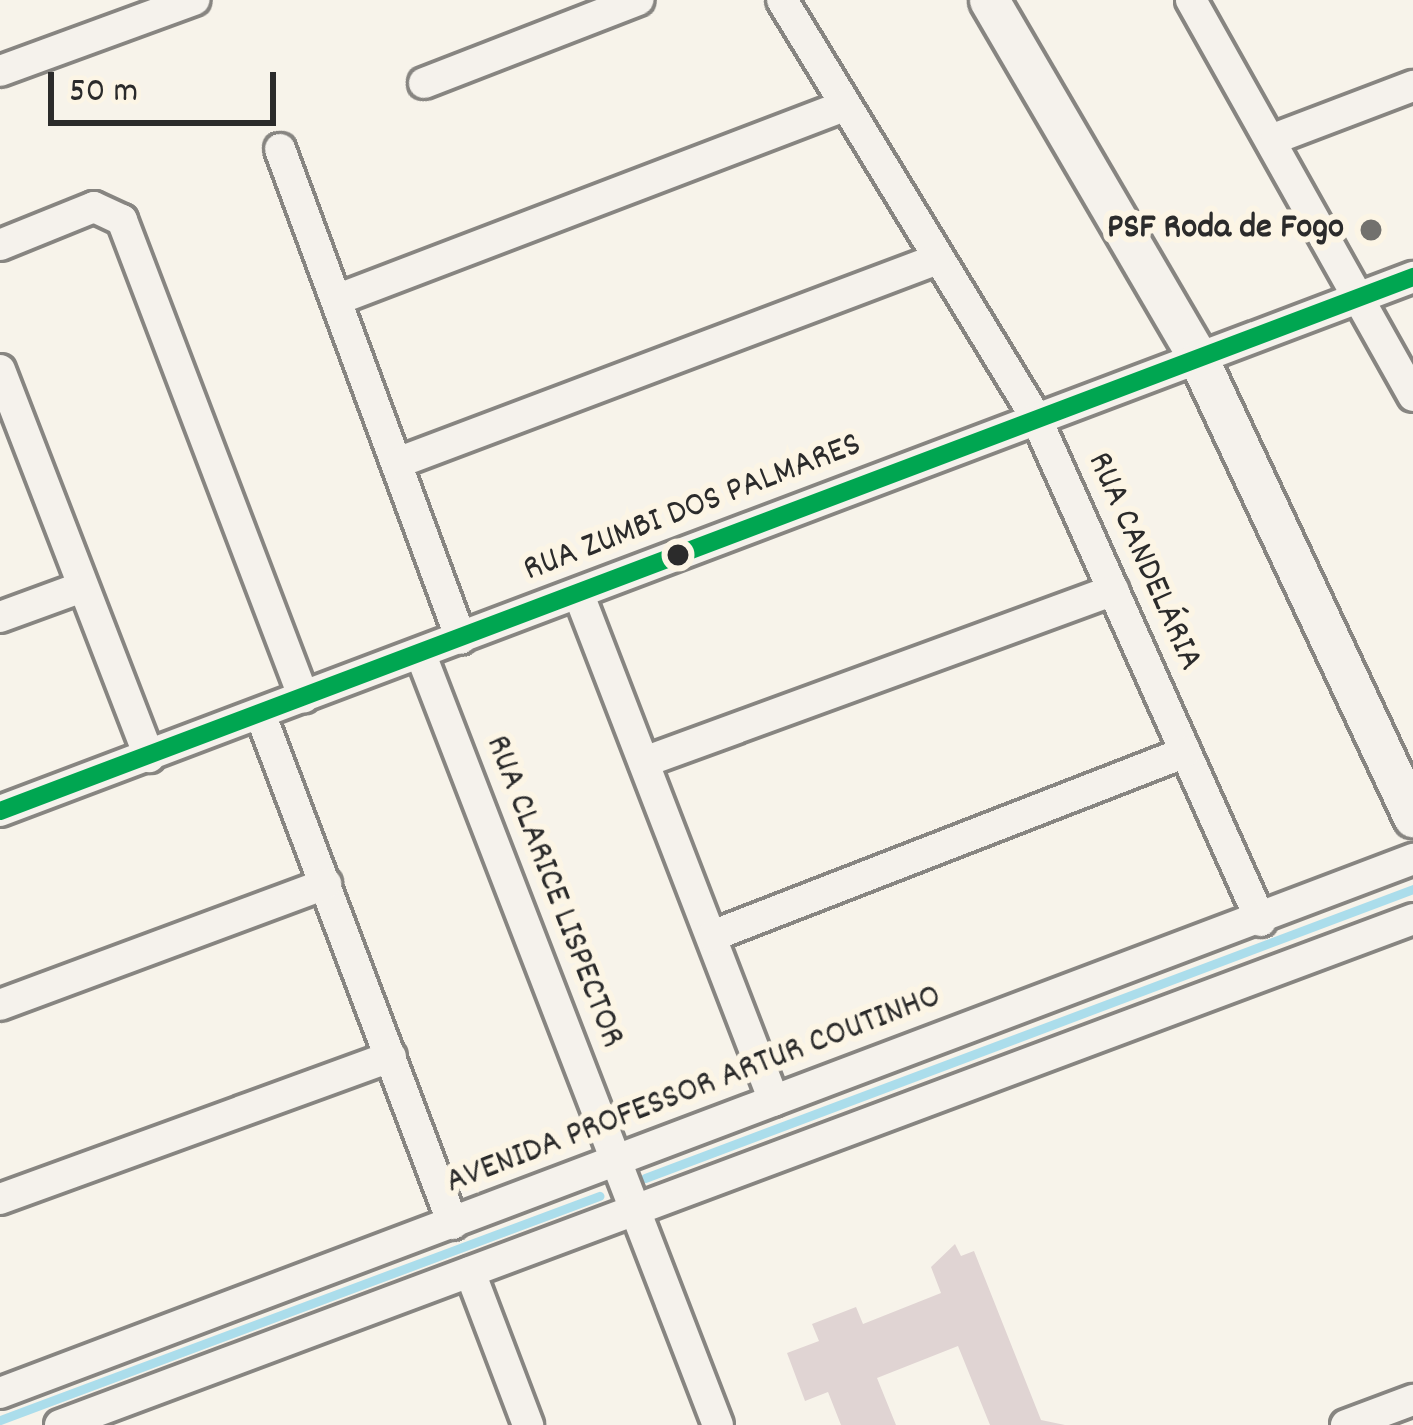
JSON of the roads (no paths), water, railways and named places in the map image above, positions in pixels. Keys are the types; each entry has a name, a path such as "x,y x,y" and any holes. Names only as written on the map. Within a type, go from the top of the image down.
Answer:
{"street":[{"path":"0,71 194,0"},
{"path":"424,83 638,0"},
{"name":"RUA CANDELÁRIA","path":"782,0 935,260 1036,418 1261,921"},
{"path":"989,0 1199,360 1413,817"},
{"path":"1191,0 1276,139 1364,296 1413,396"},
{"path":"1276,139 1413,86"},
{"path":"336,300 844,106"},
{"path":"280,149 460,639"},
{"path":"0,245 109,207 304,698"},
{"path":"398,463 935,260"},
{"name":"RUA ZUMBI DOS PALMARES","path":"0,811 1413,277"},
{"path":"0,370 9,420 82,587 148,757"},
{"path":"0,617 82,587"},
{"path":"644,762 1113,590"},
{"path":"579,595 774,1101"},
{"name":"RUA CLARICE LISPECTOR","path":"421,655 631,1211 718,1425"},
{"path":"261,716 453,1224"},
{"path":"712,935 1186,752"},
{"name":"AVENIDA PROFESSOR ARTUR COUTINHO","path":"0,1393 1261,921 1413,859"},
{"path":"0,1005 326,884"},
{"path":"60,1425 1413,919"},
{"path":"0,1199 391,1057"},
{"path":"470,1272 528,1425"},
{"path":"1346,1425 1413,1400"}],"waterway":[{"path":"645,1178 1413,889"},
{"path":"0,1420 599,1196"}],"place":[{"name":"PSF Roda de Fogo","path":"1371,230"}]}
